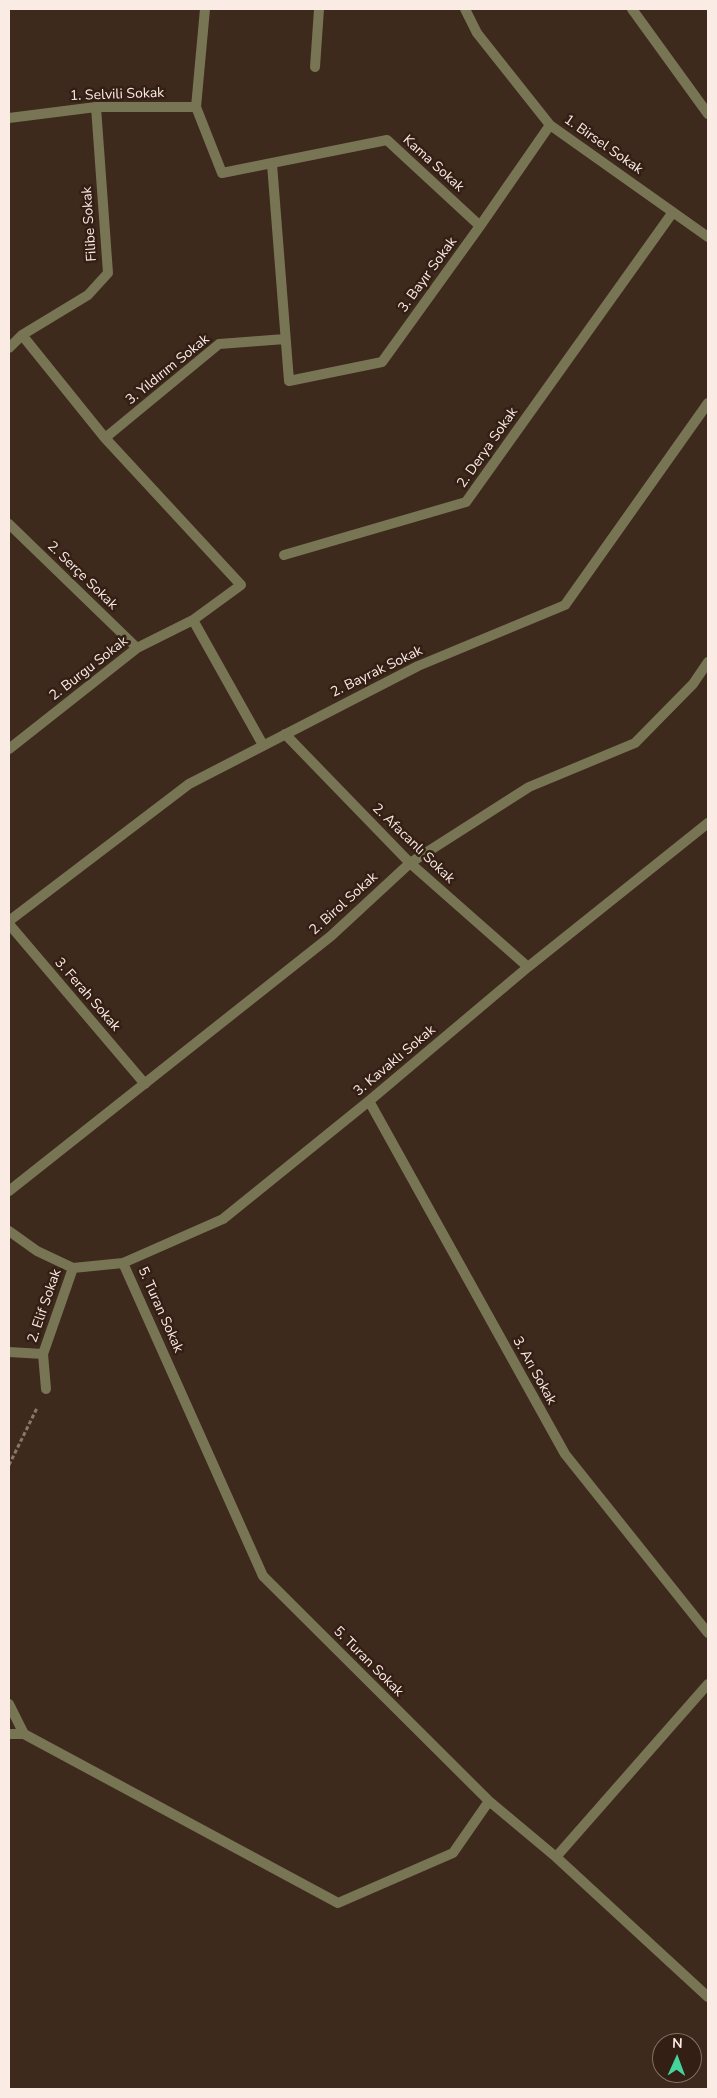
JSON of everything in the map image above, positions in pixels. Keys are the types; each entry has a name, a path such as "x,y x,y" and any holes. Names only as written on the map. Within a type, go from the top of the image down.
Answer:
{"street":[{"path":"196,107 205,9"},
{"path":"315,67 319,9"},
{"name":"1. Birsel Sokak","path":"465,9 477,33 550,125 708,237"},
{"path":"632,9 708,114"},
{"name":"1. Selvili Sokak","path":"9,118 96,107 196,107"},
{"name":"Filibe Sokak","path":"9,348 22,335 88,295 108,273 96,107"},
{"name":"Kama Sokak","path":"196,107 222,173 386,140 480,226"},
{"name":"3. Bayır Sokak","path":"285,339 289,381 382,362 550,125"},
{"path":"272,164 285,339"},
{"name":"2. Derya Sokak","path":"284,555 466,502 673,212"},
{"path":"22,335 105,438"},
{"name":"3. Yıldırım Sokak","path":"105,438 220,344 285,339"},
{"name":"2. Bayrak Sokak","path":"9,923 189,784 418,666 565,604 708,403"},
{"name":"2. Burgu Sokak","path":"9,749 136,648 193,620 241,585 105,438"},
{"name":"2. Serçe Sokak","path":"9,524 136,648"},
{"path":"193,620 263,745"},
{"name":"2. Birol Sokak","path":"9,1191 331,936 410,863 529,787 635,743 694,684 708,662"},
{"name":"2. Afacanlı Sokak","path":"285,734 410,863 528,967"},
{"name":"3. Kavaklı Sokak","path":"73,1268 123,1262 223,1219 369,1101 528,967 708,823"},
{"name":"3. Ferah Sokak","path":"9,923 145,1084"},
{"name":"3. Arı Sokak","path":"369,1101 565,1454 708,1633"},
{"path":"9,1231 38,1251 73,1268"},
{"name":"5. Turan Sokak","path":"123,1262 263,1576 489,1801 556,1857 708,1997"},
{"name":"2. Elif Sokak","path":"46,1389 43,1354 73,1268"},
{"path":"9,1352 43,1354"},
{"path":"556,1857 708,1684"},
{"path":"9,1704 24,1734"},
{"path":"9,1734 24,1734 338,1903 453,1853 489,1801"}],"path":[{"path":"9,1466 46,1389"}]}
